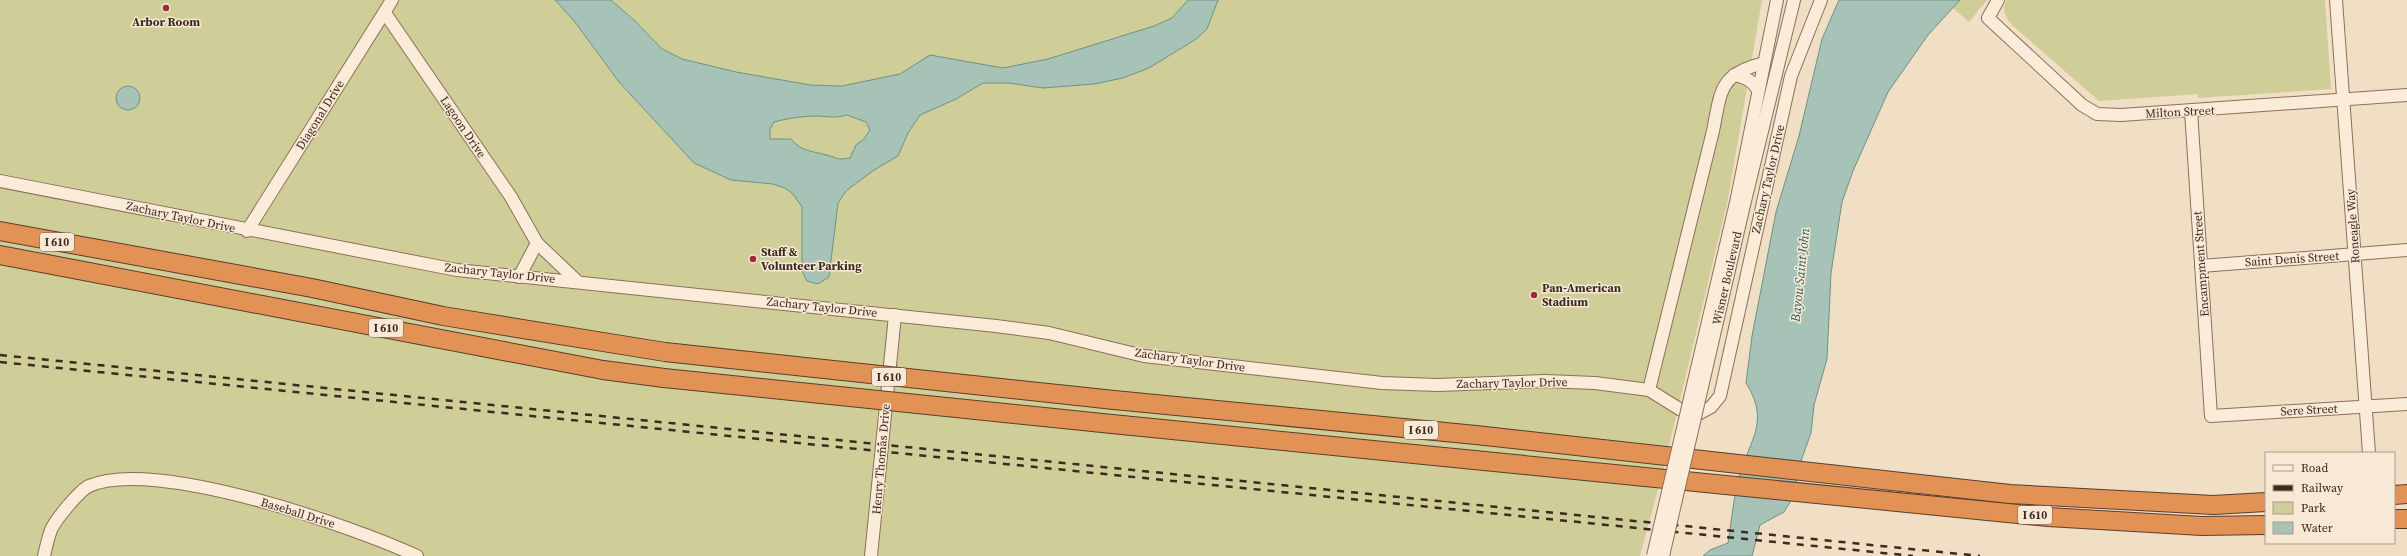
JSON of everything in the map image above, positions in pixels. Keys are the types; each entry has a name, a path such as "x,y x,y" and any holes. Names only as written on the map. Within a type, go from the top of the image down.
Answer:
{"highway":[{"name":"I 610","path":"0,231 312,288 443,316 665,352 1114,400 1484,436 1727,464 2018,494 2213,505 2265,502"},
{"name":"I 610","path":"0,255 603,370 664,378 1112,424 1433,454 1719,485 2048,517 2202,526 2265,525"},
{"path":"2395,495 2407,494"},
{"path":"2395,520 2407,519"}],"street":[{"name":"Diagonal Drive","path":"247,231 392,0"},
{"name":"Wisner Boulevard","path":"1663,556 1741,201 1758,90 1776,0"},
{"name":"Wisner Boulevard","path":"1653,556 1741,201 1794,0"},
{"name":"Zachary Taylor Drive","path":"0,181 54,190 247,231 457,270 519,277 577,281 1049,333 1144,356 1382,383 1438,385 1545,381 1595,383 1649,390 1686,414 1698,414 1710,407 1720,396 1791,76 1821,0"},
{"name":"Milton Street","path":"1998,0 1988,18 2082,105 2093,112 2121,115 2191,112 2407,96"},
{"name":"Roneagle Way","path":"2336,0 2369,452"},
{"name":"Lagoon Drive","path":"385,13 511,197 537,244 577,281"},
{"path":"1649,390 1713,131 1720,95 1725,83 1734,75 1752,66 1764,63"},
{"path":"1734,75 1746,78 1754,84 1758,90"},
{"name":"Encampment Street","path":"2191,112 2211,416"},
{"path":"519,277 537,244"},
{"name":"Saint Denis Street","path":"2201,266 2407,250"},
{"name":"Henry Thomas Drive","path":"871,556 895,315"},
{"name":"Sere Street","path":"2211,416 2407,404"},
{"name":"Baseball Drive","path":"44,556 52,528 88,486 114,480 149,480 233,494 312,516 365,534 417,556"}],"green space":[{"path":"0,0 1762,0 1728,199 1664,467 1640,556 0,556"},
{"path":"1960,0 1987,0 1969,22 1953,8"},
{"path":"2007,0 2325,0 2331,89 2198,98 2198,94 2099,101 2012,25 2004,10"}],"water":[{"path":"555,0 611,0 635,21 662,49 682,59 736,72 810,85 842,86 900,74 930,55 1003,68 1048,59 1154,26 1172,18 1188,0 1218,0 1207,29 1196,39 1149,68 1123,78 1094,84 1043,88 1009,83 983,83 956,99 920,115 908,133 898,156 874,170 846,191 838,203 829,277 818,284 807,281 802,271 802,207 793,194 785,188 773,184 731,180 694,163 619,82 575,22","holes":["847,115 866,122 870,130 864,139 856,145 850,158 838,159 803,149 791,139 770,139 770,129 774,122 790,118 813,116 836,117"]},
{"name":"Bayou Saint John","path":"1839,0 1960,0 1928,35 1888,92 1853,171 1842,202 1831,273 1827,359 1814,405 1811,433 1801,461 1792,499 1784,512 1760,525 1752,556 1703,556 1710,550 1728,543 1737,485 1755,434 1757,411 1754,398 1746,383 1752,336 1776,212 1799,136 1822,39"},
{"path":"128,86 133,87 139,93 139,103 133,109 128,110 123,109 117,103 116,98 117,93 123,87"}],"railway":[{"path":"0,355 1980,556"},
{"path":"0,362 1913,556"}],"place":[{"name":"Arbor Room","path":"166,8"},
{"name":"Staff & Volunteer Parking","path":"753,259"},
{"name":"Pan-American Stadium","path":"1534,295"}]}
